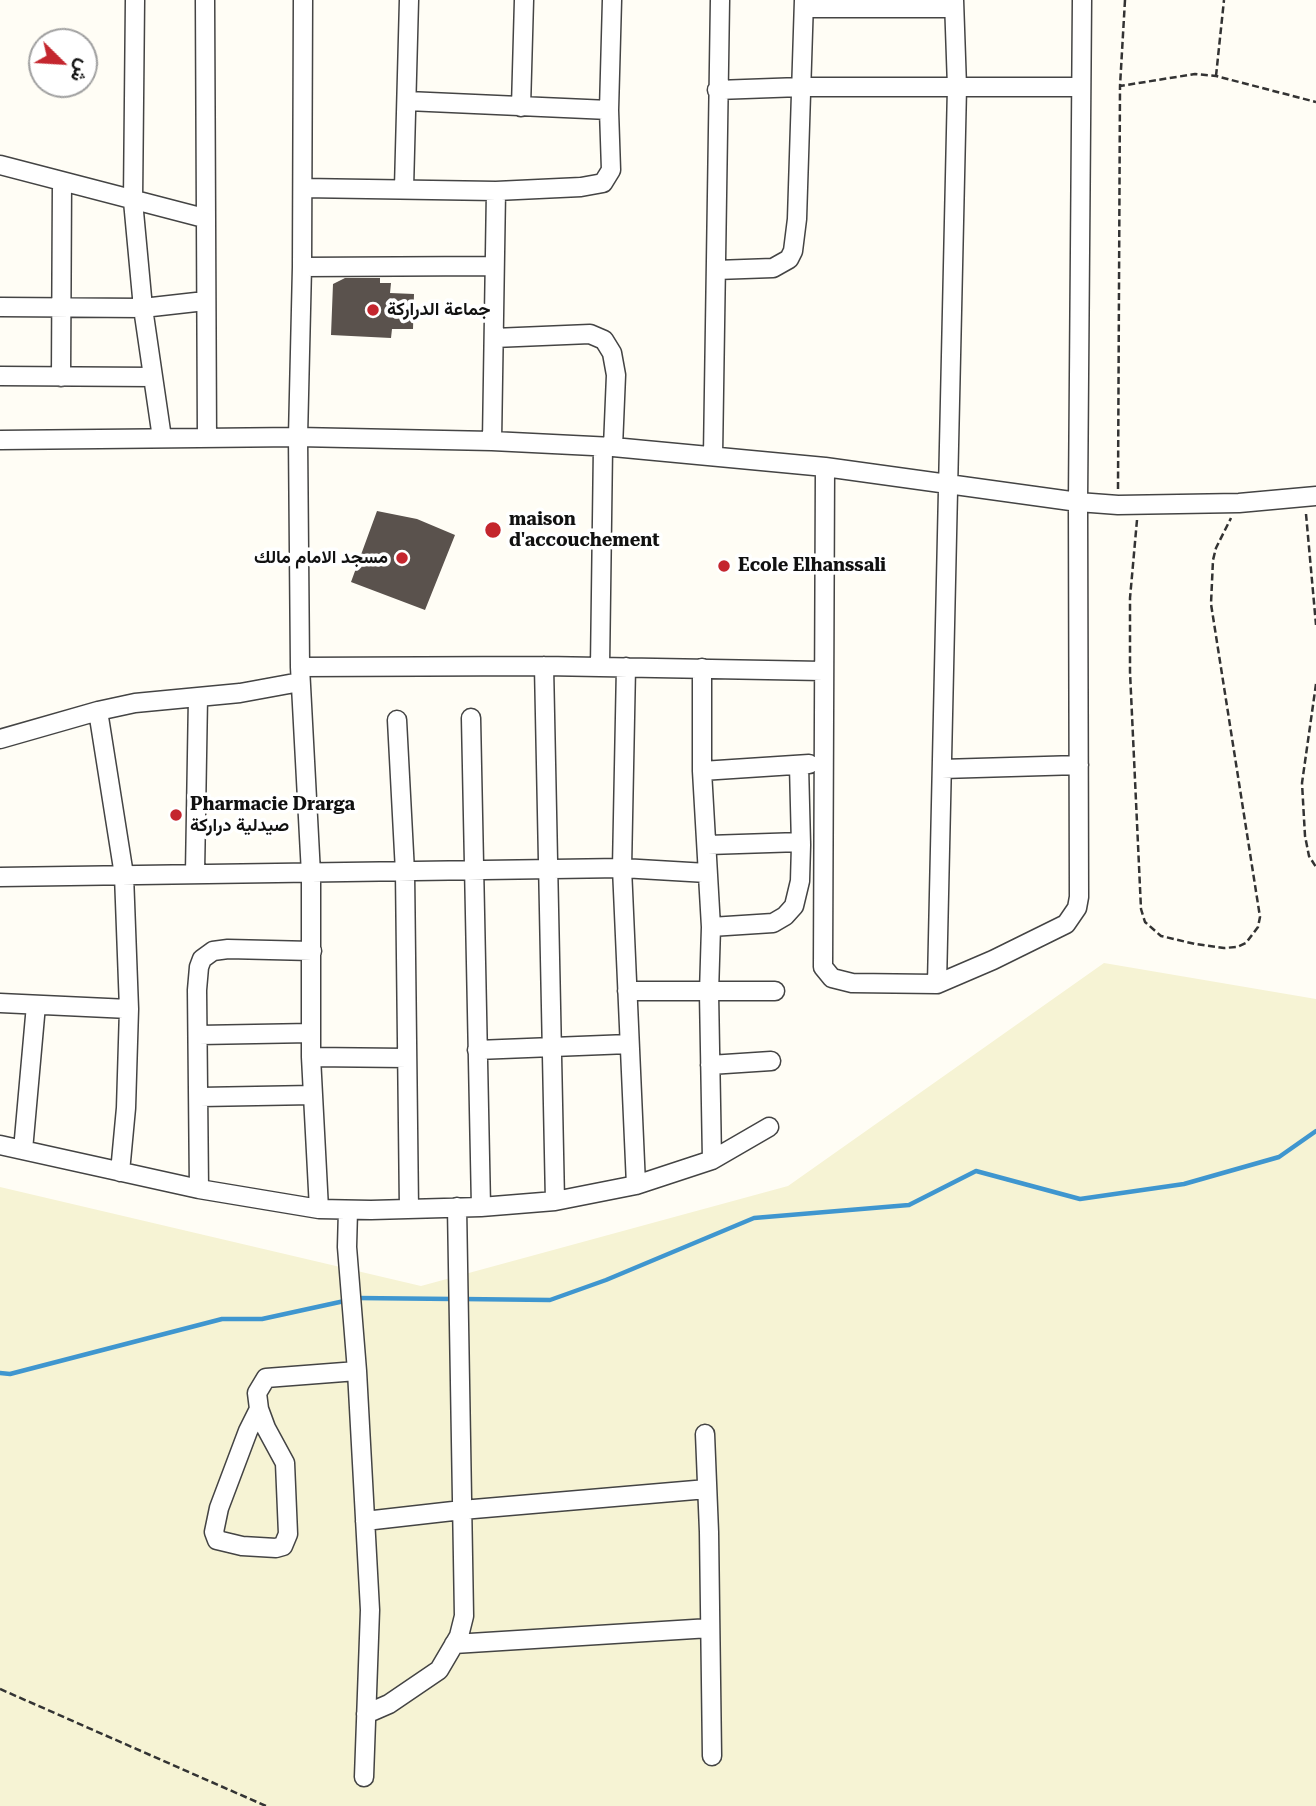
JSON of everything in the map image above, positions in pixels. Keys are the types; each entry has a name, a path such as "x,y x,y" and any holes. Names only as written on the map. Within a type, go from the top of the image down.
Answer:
{"street":[{"path":"135,0 133,201 143,308 162,438"},
{"path":"205,0 207,438"},
{"path":"303,0 303,188 298,437 300,674 311,874 311,1057 319,1209"},
{"path":"404,188 409,0"},
{"path":"521,107 524,0"},
{"path":"303,188 496,191 581,187 603,183 611,170 609,110 612,0"},
{"path":"713,456 720,0"},
{"path":"824,467 822,957 826,973 832,978 852,983 937,984 1066,924 1077,908 1080,884 1079,502 1083,0"},
{"path":"716,270 773,268 789,260 793,251 797,219 804,4 954,4 957,87 937,984"},
{"path":"717,90 801,87 1081,87"},
{"path":"407,102 609,110"},
{"path":"0,165 204,218"},
{"path":"61,377 62,181"},
{"path":"492,441 496,191"},
{"path":"302,267 493,266"},
{"path":"0,307 143,308 205,301"},
{"path":"494,338 590,334 604,340 612,353 616,375 608,447 600,667"},
{"path":"0,376 153,377"},
{"path":"0,440 298,437 492,441 608,447 824,467 1118,505 1239,503 1311,497"},
{"path":"544,666 555,1201"},
{"path":"0,739 135,703 270,689 300,674 544,666 823,671"},
{"path":"626,667 622,868 636,1185"},
{"path":"702,668 702,771 711,927 709,993 712,1160"},
{"path":"195,873 198,697"},
{"path":"98,711 124,875 129,1009 126,1108 120,1172"},
{"path":"471,718 481,1206"},
{"path":"397,720 405,872 409,1209"},
{"path":"702,771 823,763"},
{"path":"711,927 773,923 785,916 794,906 800,881 799,765"},
{"path":"942,769 1079,765"},
{"path":"708,845 801,842"},
{"path":"0,877 622,868 708,873"},
{"path":"200,1189 197,990 199,967 207,954 213,951 312,951"},
{"path":"627,991 775,991"},
{"path":"0,1003 129,1009"},
{"path":"23,1150 36,1005"},
{"path":"199,1035 311,1033"},
{"path":"477,1050 629,1044"},
{"path":"311,1057 407,1058"},
{"path":"710,1065 771,1061"},
{"path":"200,1097 313,1095"},
{"path":"0,1145 200,1189 319,1209 409,1209 555,1201 636,1185 712,1160 769,1127"},
{"path":"366,1714 389,1704 439,1670 459,1636 464,1616 457,1207"},
{"path":"348,1210 346,1247 357,1371 370,1611 363,1777"},
{"path":"259,1409 248,1430 219,1508 214,1532 217,1540 242,1546 276,1548 283,1546 288,1535 285,1463 259,1409 257,1393 266,1378 357,1371"},
{"path":"705,1434 712,1756"},
{"path":"365,1521 707,1489"},
{"path":"454,1644 710,1628"}],"path":[{"path":"1118,505 1120,86 1125,0"},
{"path":"1216,76 1224,0"},
{"path":"1120,86 1195,74 1216,76 1316,102"},
{"path":"1311,497 1306,535 1316,625"},
{"path":"1138,506 1130,610 1140,909 1151,929 1161,936 1224,948 1246,943 1258,927 1260,917 1211,604 1216,548 1239,503"},
{"path":"1316,684 1302,783 1305,836 1309,856 1316,867"},
{"path":"0,1689 266,1806"}],"shaded area":[{"path":"1104,963 1316,999 1316,1806 0,1806 0,1187 421,1286 788,1186"}],"building":[{"name":"جماعة الدراركة","path":"345,278 380,278 380,283 391,283 390,293 414,294 413,329 392,329 391,338 331,335 333,284"},
{"name":"مسجد الامام مالك","path":"377,511 417,519 455,535 425,610 351,582"}],"waterway":[{"path":"462,1299 550,1300 606,1280 754,1218 909,1205 976,1171 1080,1199 1184,1184 1279,1157 1316,1131"},
{"path":"357,1298 453,1299"},
{"path":"0,1373 10,1374 222,1319 262,1319 349,1300"}],"place":[{"name":"جماعة الدراركة","path":"373,310"},
{"name":"maison d'accouchement","path":"493,530"},
{"name":"مسجد الامام مالك","path":"402,558"},
{"name":"Ecole Elhanssali","path":"724,566"},
{"name":"Pharmacie Drarga صيدلية دراركة","path":"176,815"}]}
